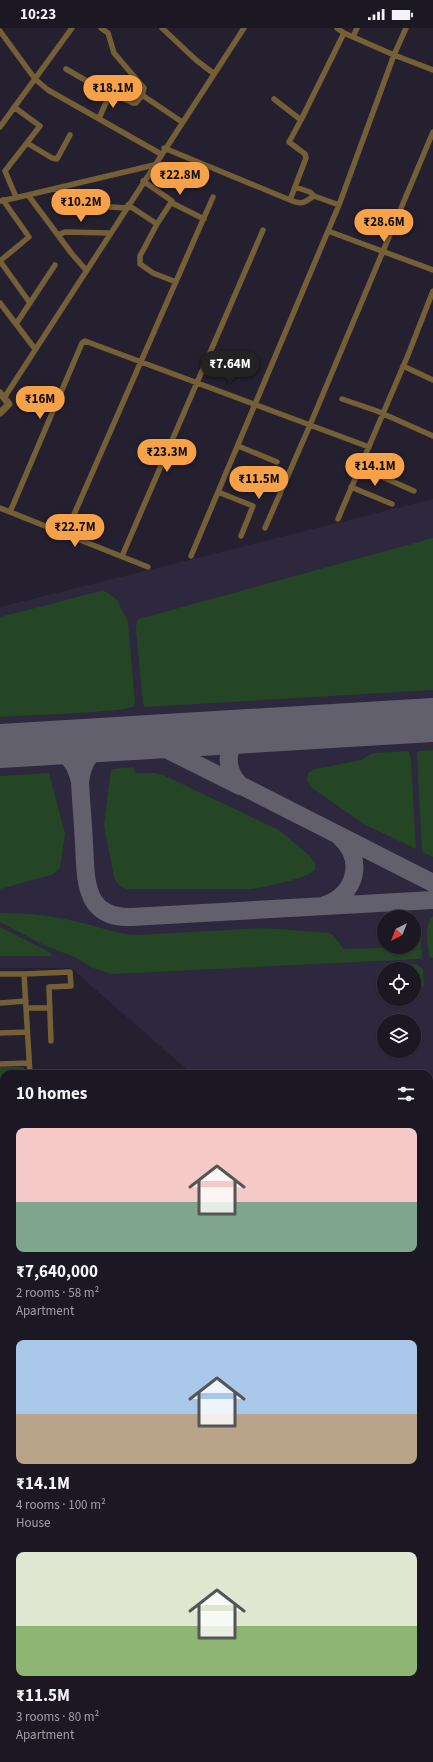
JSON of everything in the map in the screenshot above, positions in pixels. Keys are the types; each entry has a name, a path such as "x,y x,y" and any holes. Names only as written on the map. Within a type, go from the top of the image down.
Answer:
{"street":[{"path":"3,28 0,31 35,79 48,90 161,154"},
{"path":"0,127 72,28"},
{"path":"66,69 136,103 142,95 144,88 114,53 108,33 101,28"},
{"path":"162,28 196,60 213,73"},
{"path":"168,34 173,28"},
{"path":"0,413 9,404 2,395 35,349 164,148 244,28"},
{"path":"337,28 344,33 394,55 433,70"},
{"path":"353,37 357,28"},
{"path":"191,556 339,205 394,55 406,28"},
{"path":"290,200 306,158 304,154 290,144 289,141 302,120 344,33"},
{"path":"99,118 111,92"},
{"path":"142,95 182,122"},
{"path":"274,99 302,120"},
{"path":"14,107 40,126 5,170 16,197"},
{"path":"265,528 433,132"},
{"path":"27,143 54,160 58,158 70,135"},
{"path":"164,148 298,204 302,204 314,196"},
{"path":"30,303 0,261 29,237 1,200 59,188 154,165"},
{"path":"143,181 171,200 172,203 204,219"},
{"path":"295,187 339,205"},
{"path":"59,188 62,201 67,204 127,206 157,224"},
{"path":"28,195 86,270"},
{"path":"65,535 213,197"},
{"path":"172,203 157,224 140,256 140,264 153,273 176,282"},
{"path":"122,556 264,230"},
{"path":"328,231 433,270"},
{"path":"58,235 65,232 110,233"},
{"path":"16,324 56,265"},
{"path":"338,519 404,366 433,291"},
{"path":"0,303 35,349"},
{"path":"10,512 85,341 369,447"},
{"path":"404,366 433,380"},
{"path":"342,399 383,414 433,436"},
{"path":"238,446 277,462"},
{"path":"360,467 414,491"},
{"path":"351,487 392,504"},
{"path":"218,492 253,506 241,536"},
{"path":"0,508 148,567"},
{"path":"0,974 70,972 71,986 49,987 51,1041"},
{"path":"24,974 30,1070"},
{"path":"0,1003 26,1002"},
{"path":"26,1008 50,1008"},
{"path":"0,1033 27,1032"},
{"path":"0,1064 29,1063"}],"shaded area":[{"path":"433,499 433,1070 187,1070 71,968 0,968 0,607"}],"green space":[{"path":"433,538 433,690 145,707 143,704 136,630 137,621 139,619"},
{"path":"101,591 107,592 117,600 128,622 135,703 134,706 92,712 0,717 0,617"},
{"path":"433,750 433,857 422,852 417,754 418,751"},
{"path":"409,751 411,759 416,849 364,824 312,788 307,781 308,773 315,769 361,760 373,753"},
{"path":"133,767 135,773 154,773 163,775 279,830 310,856 315,863 315,870 295,879 251,889 127,889 122,887 118,884 114,876 104,826 111,769"},
{"path":"49,773 65,834 60,868 53,874 0,889 0,776"},
{"path":"0,913 32,914 75,921 117,932 137,935 264,928 329,933 333,935 344,949 377,948 377,954 421,954 421,943 422,957 420,959 112,974 93,968 77,958 46,946 0,922"},
{"path":"433,916 433,958 429,956 427,935 428,924"},
{"path":"0,927 51,953 52,956 0,956"},
{"path":"421,968 423,969 424,988 421,985"},
{"path":"0,1067 24,1067 24,1070 0,1070"}],"taxiway":[{"path":"257,730 240,738 231,749 229,755 232,774 240,785 433,883"},
{"path":"80,782 85,763 94,751 107,743 125,738"},
{"path":"139,738 152,742 240,786"},
{"path":"23,744 44,746 60,751 67,756 77,771 80,782 87,883 90,894 96,904 104,911 116,916 132,917 433,900"},
{"path":"325,905 336,900 344,893 354,876 353,856 348,846 340,837"}],"runway":[{"path":"0,746 433,720"}]}
